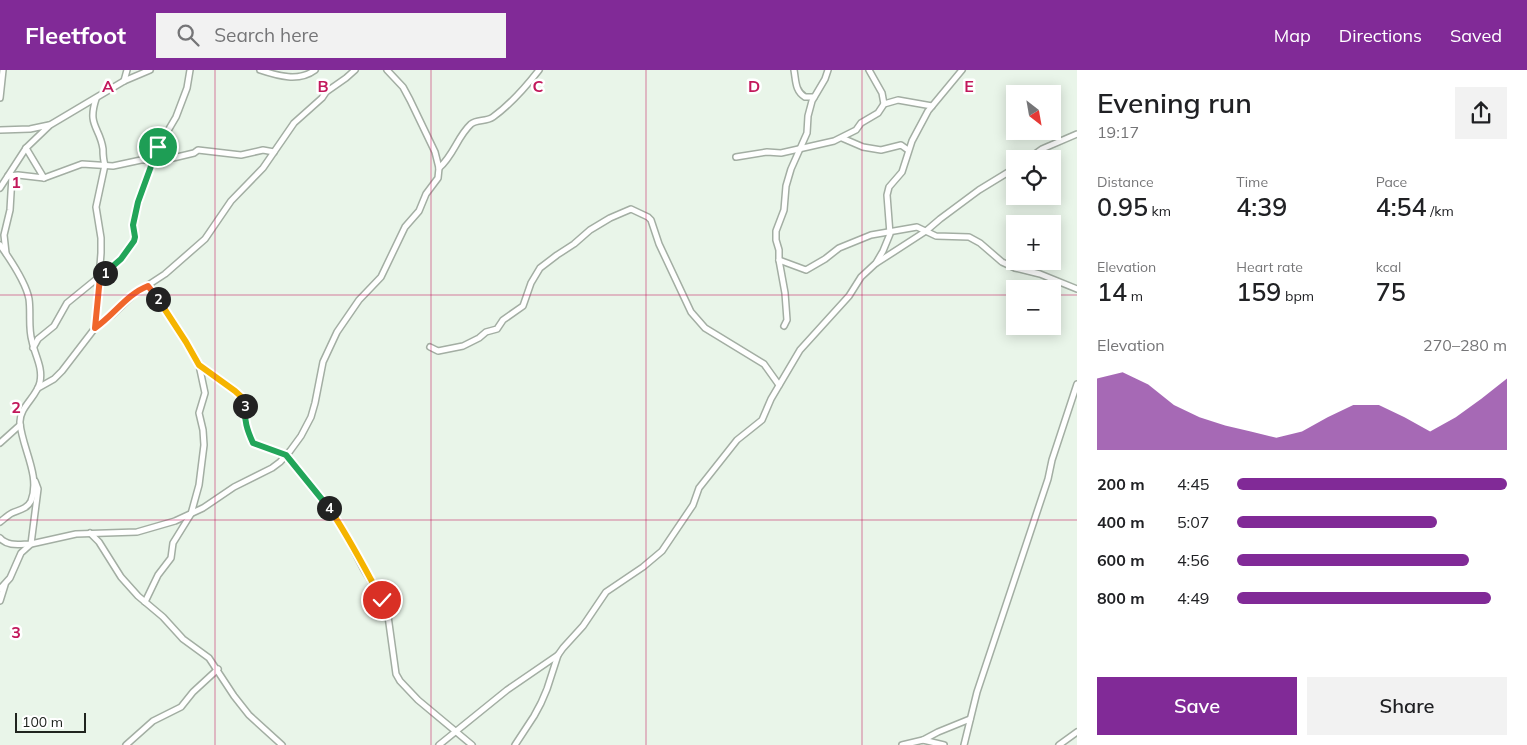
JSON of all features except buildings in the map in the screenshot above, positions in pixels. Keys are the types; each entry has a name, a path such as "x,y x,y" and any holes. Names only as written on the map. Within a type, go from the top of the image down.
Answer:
{"street":[{"path":"0,98 3,70"},
{"path":"124,81 126,70"},
{"path":"33,348 38,339 54,326 67,303 121,259 134,241 133,225 140,196 158,147 176,117 187,88 190,70"},
{"path":"260,70 297,77 308,75 315,70"},
{"path":"38,388 54,379 62,371 95,328 133,295 165,274 205,239 231,202 257,175 297,120 322,98 326,92 355,70"},
{"path":"1,540 10,545 31,544 69,535 90,533 117,534 142,531 191,514 207,506 234,487 272,468 286,455 301,436 311,417 323,362 337,332 359,300 381,276 405,227 419,211 426,194 438,178 439,168 434,152 405,90 387,70"},
{"path":"439,168 451,155 470,126 476,121 487,120 511,103 539,70"},
{"path":"794,70 797,88 805,97 814,97"},
{"path":"784,326 787,320 785,293 776,231 784,210 786,186 791,169 807,133 808,116 814,97 823,84 828,70"},
{"path":"869,70 882,93 884,104"},
{"path":"875,264 888,242 890,231 887,195 892,182 902,172 908,150 932,106 962,70"},
{"path":"0,188 10,176 26,148 50,125 124,81 147,71"},
{"path":"95,328 100,277 101,238 96,207 105,165 102,159 103,149 94,125 93,107 96,99"},
{"path":"736,157 767,152 781,153 842,138 856,130 861,123 878,112 884,104 898,100 932,106"},
{"path":"0,130 30,129 50,125"},
{"path":"1041,150 1077,134"},
{"path":"842,138 871,149 881,150 901,145 908,150"},
{"path":"26,148 44,178"},
{"path":"10,176 44,178 82,164 113,166 141,160 173,158 194,153 198,150 241,155 263,150 274,152"},
{"path":"439,745 512,686 558,654 583,626 604,594 644,567 662,551 693,505 698,488 737,440 762,420 779,385 800,350 849,296 861,277 875,264 926,231 940,218 1006,174"},
{"path":"6,253 4,235 10,210 10,176"},
{"path":"430,347 438,351 463,346 486,332 497,329 503,320 523,306 531,282 540,268 590,230 610,218 631,209 651,220 659,244 688,307 701,325 764,364 779,385"},
{"path":"779,260 806,270 839,248 870,235 917,228 936,236 969,237 980,243 1002,262 1077,288"},
{"path":"0,245 6,253 29,300 33,348 41,370 38,388 25,407 20,421 34,482 38,489 31,544 21,552 10,578 0,589"},
{"path":"145,602 158,575 171,558 173,543 191,514 200,485 204,437 199,413 205,393 199,365 181,334 148,286"},
{"path":"199,365 246,401 244,416 246,428 253,443 286,455 319,495 338,522 382,600 388,616 396,674 400,681 418,700 472,745"},
{"path":"964,745 977,692 1077,384"},
{"path":"0,443 20,425"},
{"path":"0,522 28,505 31,501 34,482"},
{"path":"90,533 99,542 120,577 173,626 183,639 210,658 241,706 282,745"},
{"path":"0,601 5,584"},
{"path":"515,745 541,702 558,654"},
{"path":"126,745 153,721 181,707 193,692 218,670"},
{"path":"902,745 923,740 970,719"},
{"path":"1059,745 1077,732"},
{"path":"923,740 944,745"}],"route":[{"path":"158,147 138,202 133,225 134,241 121,259 100,277 95,328 133,295 148,286 169,315 199,365 246,401 244,416 246,428 253,443 286,455 329,508 382,600"}]}
